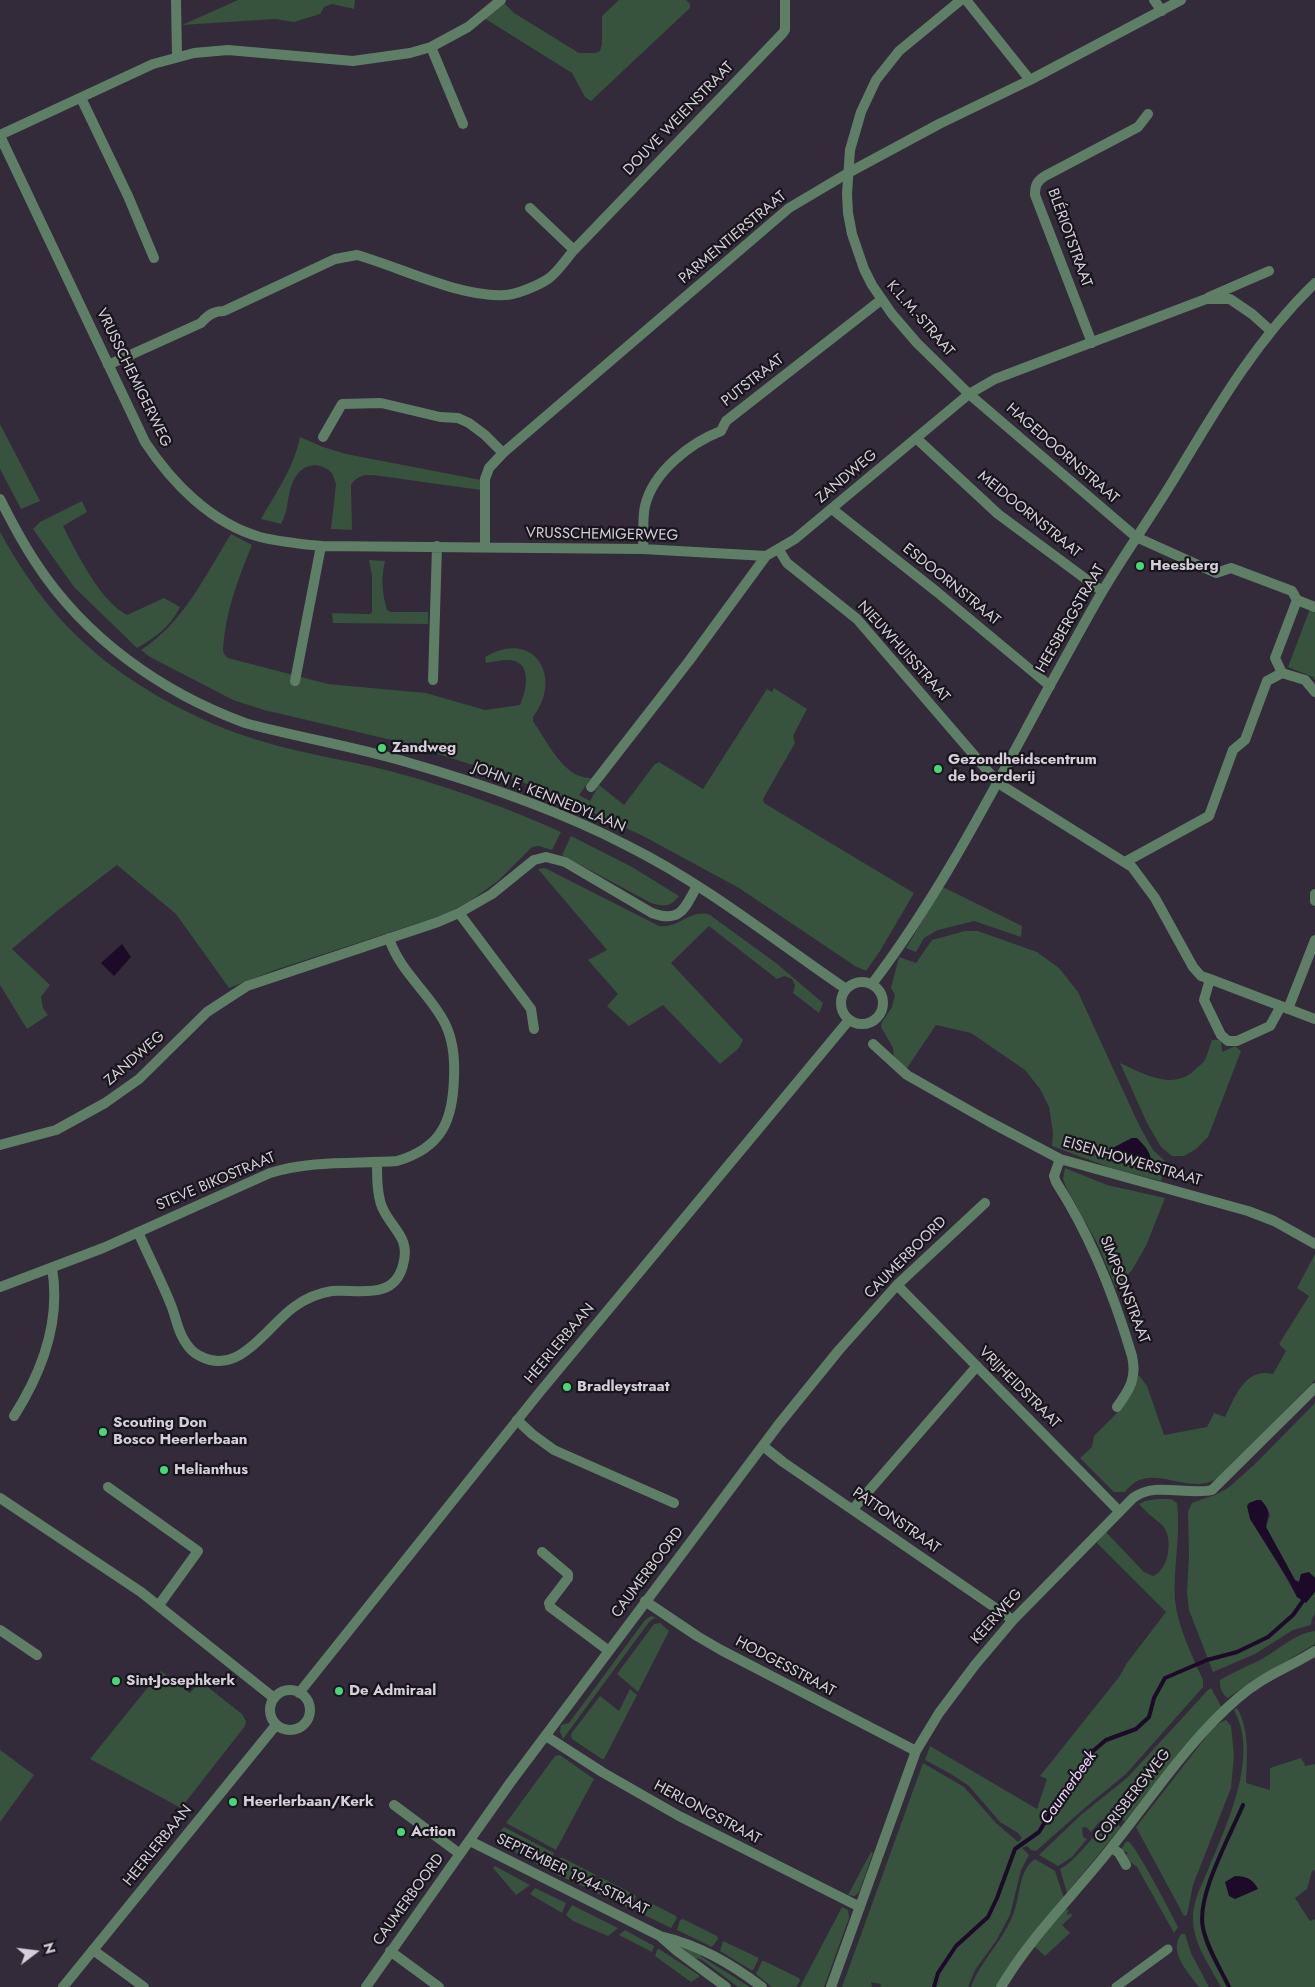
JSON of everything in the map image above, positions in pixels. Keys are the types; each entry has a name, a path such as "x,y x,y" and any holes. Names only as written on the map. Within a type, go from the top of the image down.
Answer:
{"street":[{"path":"176,0 177,56"},
{"path":"0,136 154,64 177,56 228,50 353,61 410,53 431,47 468,27 501,0"},
{"name":"DOUVE WEIENSTRAAT","path":"108,365 200,322 216,311 224,311 335,259 347,256 357,255 445,285 487,295 517,293 548,279 782,34 785,30 784,0"},
{"path":"1154,0 1162,11"},
{"name":"PARMENTIERSTRAAT","path":"485,547 485,479 489,468 503,453 790,208 848,173 939,124 1030,80 1181,0"},
{"path":"968,1 1030,80"},
{"name":"K.L.M.-STRAAT","path":"968,1 899,51 876,80 861,112 850,150 848,213 852,234 864,269 881,300 917,343 969,394"},
{"path":"431,47 463,124"},
{"path":"80,98 128,196 154,258"},
{"name":"BLÉRIOTSTRAAT","path":"1092,343 1035,195 1035,187 1038,180 1138,127 1148,114"},
{"name":"VRUSSCHEMIGERWEG","path":"0,136 145,442 162,467 194,500 232,526 260,537 289,543 321,546 643,549 766,556"},
{"path":"530,208 574,250"},
{"name":"ZANDWEG","path":"590,787 689,661 766,556 779,550 832,509 969,394 995,379 1206,299 1269,271"},
{"name":"HEESBERGSTRAAT","path":"872,984 899,948 998,782 1102,591 1234,380 1271,330 1315,283"},
{"name":"ZANDWEG","path":"1206,299 1230,299 1271,330"},
{"name":"PUTSTRAAT","path":"643,549 645,506 657,479 675,460 708,436 721,431 726,421 881,300"},
{"name":"HAGEDOORNSTRAAT","path":"969,394 1136,537 1216,573 1231,568 1292,591 1297,600 1315,606"},
{"path":"323,437 342,404 381,403 440,417 458,418 469,423 485,435 503,453"},
{"name":"MEIDOORNSTRAAT","path":"916,438 998,514 1102,591"},
{"name":"JOHN F. KENNEDYLAAN","path":"0,499 36,564 74,611 90,628 132,663 178,692 221,714 245,723 402,760 497,790 566,818 628,846 697,886 846,989"},
{"name":"ESDOORNSTRAAT","path":"832,509 937,592 1050,686"},
{"path":"295,681 321,546"},
{"path":"433,680 437,546"},
{"name":"NIEUWHUISSTRAAT","path":"779,550 787,563 857,619 998,782 1071,830 1125,862 1146,884 1193,967 1202,976 1315,1019"},
{"path":"1282,673 1275,658 1297,600"},
{"path":"1125,862 1209,816 1233,750 1246,740 1268,681 1282,673 1305,680 1315,692"},
{"name":"ZANDWEG","path":"0,1145 56,1130 105,1103 139,1079 207,1012 247,986 438,922 459,913 492,894 534,860 546,857 565,862 652,913 664,917 679,914 697,886"},
{"path":"1315,894 1315,900"},
{"path":"459,913 531,1009 534,1028"},
{"name":"STEVE BIKOSTRAAT","path":"0,1287 52,1268 138,1232 252,1180 289,1167 315,1163 398,1161 408,1158 428,1146 447,1122 454,1100 454,1052 447,1027 441,1016 400,963 389,938"},
{"path":"1210,979 1204,1000 1221,1035 1228,1041 1238,1041 1270,1026 1285,1008 1315,940"},
{"path":"858,982 872,984 880,991 883,997 882,1010 879,1016 862,1024 849,1020 841,1006 842,996 846,989 858,982"},
{"name":"HEERLERBAAN","path":"299,1693 517,1420 849,1020"},
{"name":"EISENHOWERSTRAAT","path":"873,1044 907,1075 997,1126 1060,1158 1248,1211 1274,1221 1315,1244"},
{"name":"SIMPSONSTRAAT","path":"1060,1158 1054,1176 1056,1182 1086,1234 1102,1268 1132,1356 1135,1372 1133,1380 1117,1407"},
{"path":"138,1232 172,1307 183,1339 190,1349 198,1355 214,1361 233,1358 246,1351 292,1308 306,1299 330,1292 373,1292 381,1290 397,1278 402,1271 405,1259 403,1240 382,1206 378,1191 377,1162"},
{"name":"CAUMERBOORD","path":"366,1987 510,1782 763,1446 839,1350 897,1285 985,1203"},
{"path":"14,1416 32,1383 51,1330 55,1288 52,1268"},
{"name":"VRIJHEIDSTRAAT","path":"897,1285 931,1322 977,1366 1119,1512"},
{"path":"852,1510 977,1366"},
{"name":"KEERWEG","path":"831,1987 916,1751 939,1713 975,1664 1013,1620 1134,1498 1146,1491 1157,1489 1202,1493 1212,1490 1315,1388"},
{"path":"517,1420 554,1450 674,1503"},
{"name":"PATTONSTRAAT","path":"763,1446 783,1462 1013,1620"},
{"path":"108,1487 198,1551 159,1605"},
{"path":"1,1502 159,1605 274,1698"},
{"path":"542,1552 568,1574 568,1578 550,1603 550,1607 609,1651"},
{"name":"HODGESSTRAAT","path":"645,1601 721,1650 916,1751"},
{"path":"0,1630 37,1655"},
{"name":"CORISBERGWEG","path":"1001,1987 1008,1974 1045,1926 1112,1848 1200,1736 1237,1699 1258,1682 1315,1651"},
{"path":"286,1691 299,1693 306,1700 309,1709 305,1722 298,1728 289,1730 276,1725 272,1720 270,1709 274,1698 286,1691"},
{"name":"HEERLERBAAN","path":"63,1987 276,1725"},
{"name":"HERLONGSTRAAT","path":"546,1736 602,1772 679,1816 860,1907"},
{"path":"394,1805 460,1854"},
{"name":"SEPTEMBER 1944-STRAAT","path":"470,1841 660,1936 684,1941 713,1954 762,1987"},
{"path":"1112,1848 1119,1853 1126,1865"},
{"name":"SEPTEMBER 1944-STRAAT","path":"660,1936 726,1987"},
{"path":"1116,1987 1168,1949"},
{"path":"93,1950 144,1987"},
{"path":"390,1951 439,1987"}],"green space":[{"path":"238,0 355,0 354,9 332,4 324,7 320,14 294,22 275,19 182,25"},
{"path":"619,0 686,0 690,4 690,8 591,101 585,97 572,73 484,18 503,2 514,13 579,53 596,53 600,51 602,44 602,16"},
{"path":"0,424 40,501 21,509 0,469"},
{"path":"300,437 346,454 481,480 481,490 373,475 363,476 355,480 351,485 352,530 331,529 336,484 332,473 326,468 314,465 302,469 294,480 281,524 261,519 289,469"},
{"path":"82,501 87,512 63,526 90,575 107,599 127,615 164,598 180,607 162,631 137,648 74,587 33,529 40,522"},
{"path":"0,532 35,588 67,626 97,655 140,686 164,700 213,724 261,741 401,774 502,807 561,832 552,850 539,846 532,847 498,881 470,901 446,914 275,970 229,988 176,914 117,865 57,911 12,949 50,985 41,997 43,1008 48,1015 27,1029 0,985"},
{"path":"231,534 252,545 237,583 226,623 223,650 228,658 328,684 426,693 485,710 520,705 525,691 526,676 521,665 515,661 504,660 486,663 485,657 502,650 518,649 530,653 539,661 544,673 545,687 542,702 533,717 533,721 564,766 581,777 591,778 579,795 590,801 599,785 624,805 654,765 659,762 703,789 767,689 772,692 774,688 807,709 793,736 795,743 763,799 764,803 914,893 866,971 855,966 739,888 643,836 544,790 489,770 396,741 264,710 233,700 150,657 141,650 156,639 181,613"},
{"path":"369,560 385,561 383,586 387,610 391,612 428,612 428,624 333,623 332,613 370,614 372,612 372,576"},
{"path":"1310,609 1315,611 1315,680 1313,677 1288,667"},
{"path":"571,836 632,867 679,896 667,905 651,903 562,855"},
{"path":"545,868 659,926 673,925 697,914 710,915 776,963 823,1003 819,1013 793,993 795,985 792,979 784,976 777,979 709,926 671,963 743,1040 739,1048 720,1064 663,1005 629,1026 607,1006 618,994 588,960 607,950 538,869"},
{"path":"943,887 1022,926 1021,937 974,921 938,930 924,938 916,952 906,948"},
{"path":"965,931 978,931 1037,952 1059,968 1078,992 1139,1125 1153,1150 1165,1161 1166,1166 1161,1181 1111,1168 1052,1146 1053,1133 1049,1107 1040,1089 1025,1070 971,1033 936,1025 907,1068 900,1065 894,1058 893,1048 881,1027 882,1022 892,1007 895,995 891,988 899,957 916,963 932,940","holes":["1132,1138 1139,1166 1110,1159 1105,1155 1107,1151"]},
{"path":"1212,1040 1221,1040 1222,1052 1235,1046 1241,1051 1208,1137 1196,1149 1184,1156 1172,1156 1161,1147 1147,1123 1120,1063 1160,1079 1180,1079 1203,1062"},
{"path":"1065,1168 1107,1185 1165,1198 1146,1246 1132,1270 1116,1288 1098,1245 1066,1187 1063,1179"},
{"path":"1315,1254 1315,1380 1218,1478 1208,1483 1198,1484 1147,1478 1135,1482 1125,1492 1114,1492 1080,1458 1092,1447 1094,1436 1115,1415 1131,1394 1139,1375 1147,1386 1164,1435 1207,1427 1214,1413 1225,1417 1242,1385 1255,1375 1263,1373 1273,1374 1286,1351 1279,1344 1309,1296 1297,1288"},
{"path":"1315,1403 1315,1578 1312,1575 1301,1574 1299,1582 1295,1580 1266,1527 1270,1515 1265,1505 1259,1530 1297,1597 1309,1598 1315,1592 1315,1614 1311,1625 1293,1630 1255,1654 1213,1672 1189,1610 1187,1593 1189,1555 1188,1512 1192,1503 1228,1488 1254,1465"},
{"path":"1157,1499 1171,1499 1177,1503 1175,1600 1182,1631 1203,1680 1203,1687 1126,1774 1036,1851 1031,1850 1027,1846 1022,1848 1029,1855 1021,1870 1010,1915 996,1941 975,1970 968,1987 880,1987 881,1984 871,1982 872,1987 842,1987 923,1763 964,1787 996,1823 1018,1842 1022,1838 1018,1833 1000,1822 969,1786 925,1760 930,1746 1037,1809 1047,1779 1040,1776 1119,1677 1127,1663 1166,1612 1097,1543 1105,1531 1144,1572 1153,1576 1158,1573 1163,1567 1168,1553 1168,1537 1162,1525 1139,1504"},
{"path":"651,1616 660,1619 654,1618 649,1622 563,1739 560,1732 561,1725 569,1723 645,1620"},
{"path":"660,1623 669,1631 638,1692 617,1674 654,1624"},
{"path":"1315,1631 1315,1644 1249,1683 1228,1698 1223,1693 1220,1680 1263,1658 1291,1640"},
{"path":"161,1671 190,1693 200,1681 242,1714 246,1721 245,1726 181,1808 90,1759"},
{"path":"1211,1688 1222,1708 1183,1747 1125,1821 1111,1816 1100,1821 1091,1832 1086,1827 1082,1828 1083,1837 1087,1839 1072,1857 1058,1866 1039,1855 1082,1814 1127,1778"},
{"path":"630,1689 637,1695 604,1759 572,1739 571,1734 600,1696 619,1711"},
{"path":"1237,1708 1246,1735 1246,1783 1270,1790 1270,1768 1301,1758 1305,1766 1315,1764 1315,1870 1312,1871 1307,1889 1295,1898 1310,1921 1315,1919 1315,1987 1221,1987 1196,1938 1193,1921 1195,1901 1231,1812 1242,1770 1243,1749 1241,1729 1234,1710"},
{"path":"1226,1720 1231,1726 1234,1755 1231,1788 1193,1885 1187,1915 1184,1916 1136,1827 1210,1732"},
{"path":"0,1750 34,1775 0,1822"},
{"path":"560,1755 594,1779 556,1850 506,1823 555,1756"},
{"path":"1115,1822 1121,1827 1067,1893 1060,1869 1075,1858 1102,1828"},
{"path":"504,1827 554,1853 548,1868 546,1869 515,1852 518,1846 498,1834"},
{"path":"1128,1841 1145,1865 1178,1927 1174,1933 1137,1867 1129,1861 1126,1855 1128,1853 1121,1850"},
{"path":"871,1852 873,1853 859,1892 855,1896 848,1895"},
{"path":"560,1858 596,1875 589,1889 553,1873"},
{"path":"1035,1859 1055,1871 1064,1898 997,1987 971,1987 975,1977 1010,1922 1023,1876 1030,1863"},
{"path":"495,1866 530,1885 516,1895 493,1868"},
{"path":"599,1878 635,1895 636,1897 631,1907 629,1908 594,1892"},
{"path":"535,1888 566,1903 562,1913 530,1894"},
{"path":"643,1899 676,1916 677,1918 671,1928 636,1911"},
{"path":"572,1905 618,1928 608,1936 573,1921 566,1915"},
{"path":"842,1907 848,1910 849,1918 824,1987 800,1987"},
{"path":"1065,1908 1069,1911 1068,1915 1071,1913 1072,1916 1062,1925 1070,1933 1045,1956 1034,1946"},
{"path":"683,1919 717,1936 718,1939 712,1947 677,1930 680,1920"},
{"path":"625,1930 654,1946 652,1952 619,1935"},
{"path":"1181,1934 1185,1934 1191,1953 1209,1987 1199,1987 1181,1962 1177,1948"},
{"path":"723,1941 759,1958 753,1970 720,1951"},
{"path":"680,1945 697,1950 702,1957 750,1987 738,1987 701,1959 692,1958 680,1950"},
{"path":"659,1949 699,1975 699,1977 691,1982 655,1956"},
{"path":"762,1961 799,1978 800,1981 796,1987 772,1987 756,1974"}],"shaded area":[{"path":"122,944 131,957 114,976 101,963"},
{"path":"1132,1138 1137,1138 1145,1146 1151,1163 1141,1166 1128,1165 1115,1161 1105,1155 1107,1151"},
{"path":"1261,1500 1267,1508 1266,1527 1295,1580 1299,1582 1301,1574 1309,1572 1315,1578 1315,1592 1306,1603 1297,1597 1250,1519 1247,1506 1249,1503"},
{"path":"1235,1876 1249,1879 1258,1889 1235,1899 1229,1896 1225,1882"}],"waterway":[{"name":"Caumerbeek","path":"934,1987 938,1973 956,1946 988,1917 1015,1849 1039,1832 1058,1800 1093,1751 1106,1740 1136,1729 1149,1717 1154,1698 1165,1678 1207,1660 1237,1652 1268,1637 1293,1615 1305,1598"},
{"path":"1229,1987 1207,1943 1202,1915 1204,1900 1215,1866 1243,1805"}],"place":[{"name":"Heesberg","path":"1140,566"},
{"name":"Zandweg","path":"382,748"},
{"name":"Gezondheidscentrum de boerderij","path":"938,769"},
{"name":"Bradleystraat","path":"567,1387"},
{"name":"Scouting Don Bosco Heerlerbaan","path":"103,1432"},
{"name":"Helianthus","path":"164,1470"},
{"name":"Sint-Josephkerk","path":"116,1681"},
{"name":"De Admiraal","path":"339,1691"},
{"name":"Heerlerbaan/Kerk","path":"233,1802"},
{"name":"Action","path":"401,1832"}]}
